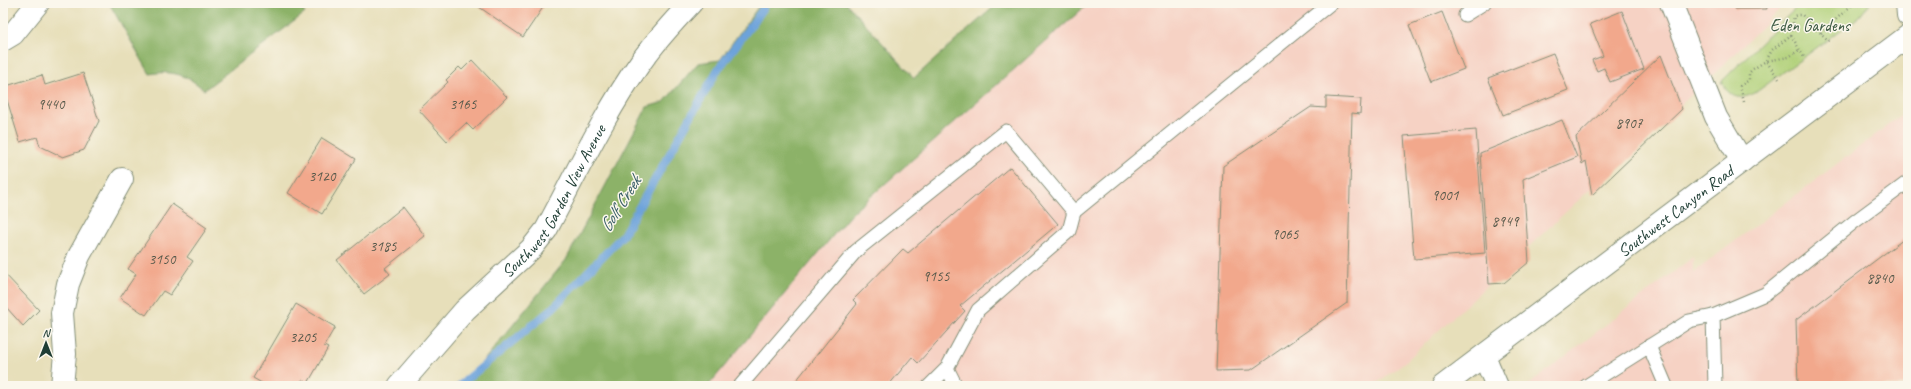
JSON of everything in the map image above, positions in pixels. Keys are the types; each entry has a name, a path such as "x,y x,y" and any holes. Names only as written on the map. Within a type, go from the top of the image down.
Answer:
{"street":[{"path":"3,40 13,34 38,3"},
{"name":"Southwest Garden View Avenue","path":"399,386 465,310 531,249 546,230 619,96 640,63 668,28 691,3"},
{"path":"1671,3 1716,117 1742,161"},
{"path":"1907,3 1908,15"},
{"name":"Southwest Canyon Road","path":"1443,386 1908,36"},
{"path":"62,386 65,354 62,313 68,284 79,256 122,179"},
{"path":"1484,356 1497,386"}],"lane":[{"path":"929,386 947,368 978,310 1069,231 1074,212 1331,3"},
{"path":"1465,16 1484,3"},
{"path":"740,386 856,251 1006,131 1074,212"},
{"path":"1586,386 1689,321 1713,316 1765,294 1854,222 1908,182"},
{"path":"1713,316 1715,386"},
{"path":"1649,346 1666,386"},
{"path":"947,368 956,386"}],"path":[{"path":"1821,33 1854,3"},
{"path":"1806,59 1791,35 1794,16 1798,15 1806,19 1829,41"},
{"path":"1766,61 1772,50 1791,35"},
{"path":"1744,102 1740,86 1749,80 1750,73 1753,69 1766,61 1789,57 1799,50"},
{"path":"1766,61 1779,79"}],"shaded area":[{"path":"1089,3 1786,3 1717,71 1406,361 1373,386 708,386 851,215"},
{"path":"1908,110 1908,386 1527,386 1693,257 1693,273"}],"green space":[{"path":"109,3 297,3 305,13 204,90 186,77 173,73 150,74"},
{"path":"761,3 846,3 914,78 998,3 1089,3 851,214 708,386 463,386 566,260 647,107 664,102 698,63 720,60"},
{"name":"Eden Gardens","path":"1801,3 1870,3 1860,16 1755,93 1744,97 1739,97 1728,92 1721,82"}],"building":[{"path":"482,3 546,3 523,37 479,7"},
{"path":"1734,3 1766,3 1767,9 1735,9"},
{"path":"1622,11 1644,69 1610,82 1604,68 1597,71 1592,60 1603,56 1590,24"},
{"path":"1442,12 1464,69 1431,82 1409,25"},
{"path":"1553,53 1568,90 1503,115 1488,78"},
{"path":"1661,55 1682,109 1592,195 1586,161 1582,164 1576,137"},
{"path":"472,60 507,97 473,130 466,123 447,141 419,110 448,82 446,80 459,67 462,70"},
{"path":"83,73 99,121 84,150 63,157 40,146 37,137 20,142 3,87 42,75 45,85"},
{"path":"1326,97 1361,99 1360,114 1352,113 1347,303 1251,370 1216,371 1223,166 1311,107 1326,108"},
{"path":"1562,120 1577,157 1523,179 1529,262 1504,283 1489,284 1480,153"},
{"path":"1476,130 1485,253 1414,259 1404,136"},
{"path":"322,138 356,159 322,214 288,193"},
{"path":"1010,167 1058,224 960,306 965,311 918,363 912,357 888,386 792,386 857,304 853,300 903,249 908,253"},
{"path":"172,204 207,228 187,257 193,261 170,295 163,291 146,315 120,298 136,274 128,269"},
{"path":"403,207 425,236 385,268 390,274 364,294 337,260"},
{"path":"1908,236 1908,386 1798,386 1796,320"},
{"path":"3,272 39,310 23,326 6,307 3,310"},
{"path":"296,304 335,327 324,346 328,348 308,383 302,380 298,386 267,386 253,378"}],"waterway":[{"name":"Golf Creek","path":"459,386 553,308 623,235 717,71 763,9 764,3"}]}
